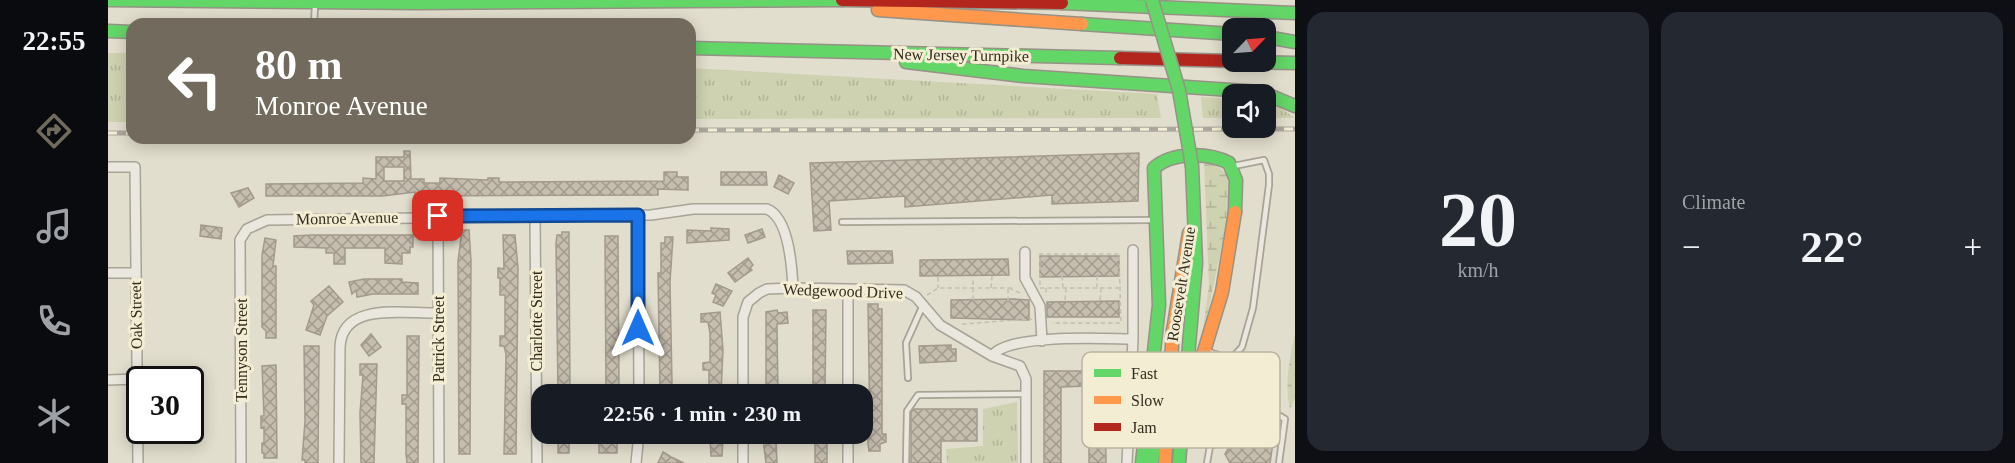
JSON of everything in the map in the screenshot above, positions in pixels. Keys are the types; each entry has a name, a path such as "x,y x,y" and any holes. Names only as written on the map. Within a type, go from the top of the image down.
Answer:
{"main road":[{"path":"108,0 315,4 1052,2 1295,13"},
{"name":"Roosevelt Avenue","path":"1152,0 1179,90 1191,166 1196,262 1189,352"},
{"path":"842,1 880,11 1222,33"},
{"path":"108,31 126,32"},
{"path":"1276,39 1295,42"},
{"name":"New Jersey Turnpike","path":"696,48 1222,61"},
{"path":"866,54 932,67 1066,80 1245,91 1278,97 1295,106"},
{"path":"1276,63 1295,63"},
{"path":"1155,352 1159,313 1154,168 1160,161 1173,157 1209,157 1225,160 1232,166 1237,181 1230,260 1220,309 1206,351"},
{"name":"Roosevelt Avenue","path":"1169,352 1193,211"},
{"path":"1172,352 1173,329"},
{"path":"1142,463 1144,448"},
{"name":"Roosevelt Avenue","path":"1152,463 1154,448"},
{"path":"1165,463 1166,448"},
{"name":"Roosevelt Avenue","path":"1179,463 1180,448"}],"street":[{"name":"Oak Street","path":"108,167 135,167 137,366"},
{"name":"Monroe Avenue","path":"241,238 248,229 267,220 638,215 668,214 702,208 771,210 778,218 787,242 793,288"},
{"name":"Charlotte Street","path":"535,215 537,463"},
{"path":"638,215 639,384"},
{"name":"Patrick Street","path":"438,216 439,463"},
{"name":"Tennyson Street","path":"241,238 241,463"},
{"path":"1132,352 1133,250"},
{"path":"1025,252 1025,278 1040,306 1042,341"},
{"path":"108,273 136,273"},
{"name":"Wedgewood Drive","path":"743,384 742,323 745,307 754,296 763,290 793,288 904,290 921,303 940,325 992,356 1016,363 1023,369 1026,394 1026,463"},
{"path":"848,290 848,384"},
{"path":"339,463 340,347 344,330 354,319 366,315 437,313"},
{"path":"992,356 1005,346 1042,341 1133,339"},
{"path":"108,380 126,379"},
{"name":"Oak Street","path":"138,444 138,463"},
{"path":"636,463 638,444"},
{"path":"743,444 743,463"},
{"path":"848,444 848,463"},
{"path":"1127,463 1128,448"}],"lane":[{"path":"314,18 315,4"},
{"path":"1232,166 1264,160 1269,174 1264,237 1253,308 1242,347 1237,352"},
{"path":"842,222 1157,220"},
{"path":"908,378 906,343 921,303"},
{"path":"906,463 907,411 918,395 1026,394"},
{"path":"1280,416 1285,420 1280,463"},
{"path":"1207,463 1210,448"}],"path":[{"path":"1034,291 1040,254 1119,254 1121,323 1047,323"},
{"path":"992,276 992,288"},
{"path":"1062,276 1065,300"},
{"path":"1097,276 1100,300"},
{"path":"938,277 938,288"},
{"path":"973,277 973,300"},
{"path":"921,303 938,288 1010,288 1034,291 1046,288 1120,288"},
{"path":"1008,301 1010,288"},
{"path":"1046,288 1047,300"},
{"path":"962,324 1032,320 1032,312"}],"green space":[{"path":"108,53 126,53 126,122 108,122"},
{"path":"696,68 1157,94 1161,118 696,119"},
{"path":"1201,97 1222,98 1222,118 1203,118"},
{"path":"1276,105 1295,118 1276,118"},
{"path":"1204,163 1222,169 1228,178 1232,197 1201,345 1209,285"},
{"path":"1295,333 1295,399 1290,409 1288,380"},
{"path":"1017,402 1018,463 947,463 946,449 983,446 983,409"}],"building":[{"path":"404,151 410,151 411,179 424,179 424,183 440,183 440,178 488,180 488,178 499,178 499,182 664,181 664,172 677,172 677,177 688,177 688,190 658,189 658,195 415,196 415,192 383,196 266,196 266,184 363,183 363,178 376,179 376,157 404,157","holes":["384,167 404,167 404,181 384,181"]},
{"path":"1139,153 1138,201 1052,204 1052,195 905,207 905,196 829,201 831,230 814,231 810,163"},
{"path":"721,172 766,172 767,185 721,185"},
{"path":"779,175 794,183 788,194 774,187"},
{"path":"248,188 254,198 239,207 231,193"},
{"path":"201,225 222,228 221,239 200,236"},
{"path":"711,228 729,229 729,240 687,243 687,230 711,231"},
{"path":"762,229 765,237 748,243 745,235"},
{"path":"462,230 469,230 471,261 470,454 459,454 458,261"},
{"path":"562,232 569,232 570,384 558,384 556,243 557,235 562,235"},
{"path":"413,235 413,247 410,247 410,253 402,253 402,264 385,263 385,248 345,248 345,264 334,264 334,253 326,253 326,248 294,247 294,236"},
{"path":"503,235 515,235 518,268 516,454 504,454 506,354 504,346 500,346 500,336 505,336 505,295 500,295 500,278 498,278 498,268 504,269"},
{"path":"605,236 618,236 619,384 606,384"},
{"path":"665,237 673,237 670,282 672,384 660,384 658,273 661,273 661,243 665,243"},
{"path":"265,238 276,240 273,266 276,266 276,338 266,338 266,331 262,327 262,255"},
{"path":"847,251 892,251 893,263 848,264"},
{"path":"1040,256 1119,256 1119,276 1040,277"},
{"path":"748,258 753,265 750,268 752,270 735,282 728,273"},
{"path":"1008,259 1009,275 920,276 920,260"},
{"path":"364,279 402,279 402,282 418,283 418,294 373,294 357,297 356,290 352,294 349,282"},
{"path":"716,284 732,291 723,306 713,302 716,295 712,293"},
{"path":"329,286 343,302 327,316 320,335 306,330 314,305 311,301"},
{"path":"951,300 1029,300 1029,320 951,318"},
{"path":"1119,301 1119,317 1047,317 1047,302"},
{"path":"868,304 878,304 878,309 882,309 882,434 886,434 886,442 880,444 880,451 869,451 868,444 873,444 873,384 869,384"},
{"path":"777,310 778,313 787,312 788,323 777,324 778,384 766,384 766,312"},
{"path":"813,310 826,310 825,384 813,384"},
{"path":"720,312 723,350 721,384 709,384 709,370 703,370 703,363 710,362 710,333 708,322 701,322 701,314"},
{"path":"371,334 381,347 369,356 361,345"},
{"path":"407,336 419,336 418,463 407,463 406,454 406,404 402,404 402,395 407,395"},
{"path":"951,345 951,349 956,349 956,361 920,363 919,346"},
{"path":"304,346 319,346 318,463 305,463 305,460 302,460 305,421"},
{"path":"360,364 377,364 374,463 361,463 360,413 363,375 360,375"},
{"path":"276,365 277,458 264,458 262,443 264,443 264,427 261,428 261,416 264,416 262,366"},
{"path":"1044,371 1082,371 1082,386 1061,387 1061,463 1044,463"},
{"path":"914,409 977,409 977,441 941,441 941,463 911,463 911,412"},
{"path":"558,444 569,444 569,453 558,453"},
{"path":"599,444 617,444 617,453 599,453"},
{"path":"710,444 723,444 722,456 711,456"},
{"path":"764,444 776,444 777,463 766,463"},
{"path":"815,444 827,444 827,463 815,463"},
{"path":"1089,448 1106,448 1106,463 1089,463"},
{"path":"1228,448 1272,448 1270,463 1230,463 1225,454"},
{"path":"663,452 671,457 684,463 658,463"}],"railway":[{"path":"696,130 1295,129"},
{"path":"108,133 126,133"}],"traffic: fast":[{"path":"108,0 419,3 842,0"},
{"path":"1152,0 1179,90 1192,166"},
{"path":"1062,3 1295,13"},
{"path":"1082,24 1222,33"},
{"path":"108,31 126,32"},
{"path":"1276,39 1295,42"},
{"path":"696,48 1120,58"},
{"path":"906,62 1023,76 1261,92 1295,106"},
{"path":"1276,63 1295,63"},
{"path":"1154,352 1159,305 1154,168 1170,159 1190,155 1211,157 1229,163 1236,180 1235,212"},
{"path":"1188,352 1196,263 1192,166"},
{"path":"1142,463 1144,448"},
{"path":"1152,463 1154,448"},
{"path":"1179,463 1180,448"}],"traffic: slow":[{"path":"878,10 1082,24"},
{"path":"1204,352 1222,292 1235,212"},
{"path":"1172,337 1189,233"},
{"path":"1172,352 1173,329"},
{"path":"1165,463 1166,448"}],"traffic: jam":[{"path":"842,0 1062,3"},
{"path":"1120,58 1222,61"}],"route":[{"path":"438,216 638,215 638,328"}]}
